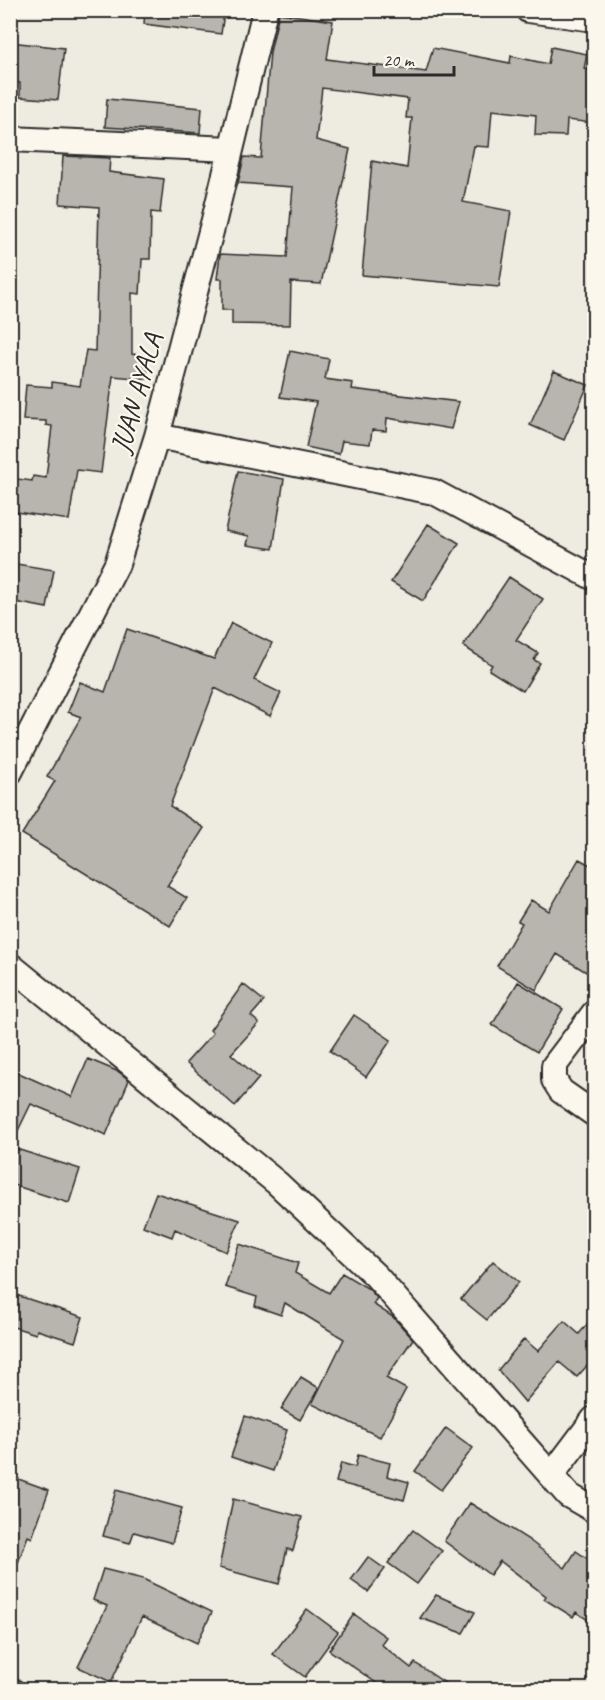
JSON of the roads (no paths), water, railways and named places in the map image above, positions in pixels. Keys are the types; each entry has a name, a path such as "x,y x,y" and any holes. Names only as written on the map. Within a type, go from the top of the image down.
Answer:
{"street":[{"name":"JUAN AYALA","path":"10,772 117,564 157,436 265,10"},
{"path":"528,10 594,19"},
{"path":"10,139 231,149"},
{"path":"157,436 434,492 594,578"},
{"path":"10,965 277,1183 376,1276 568,1495 594,1510"},
{"path":"594,1013 554,1066 554,1080 561,1091 594,1114"},
{"path":"551,1476 594,1419"}]}
